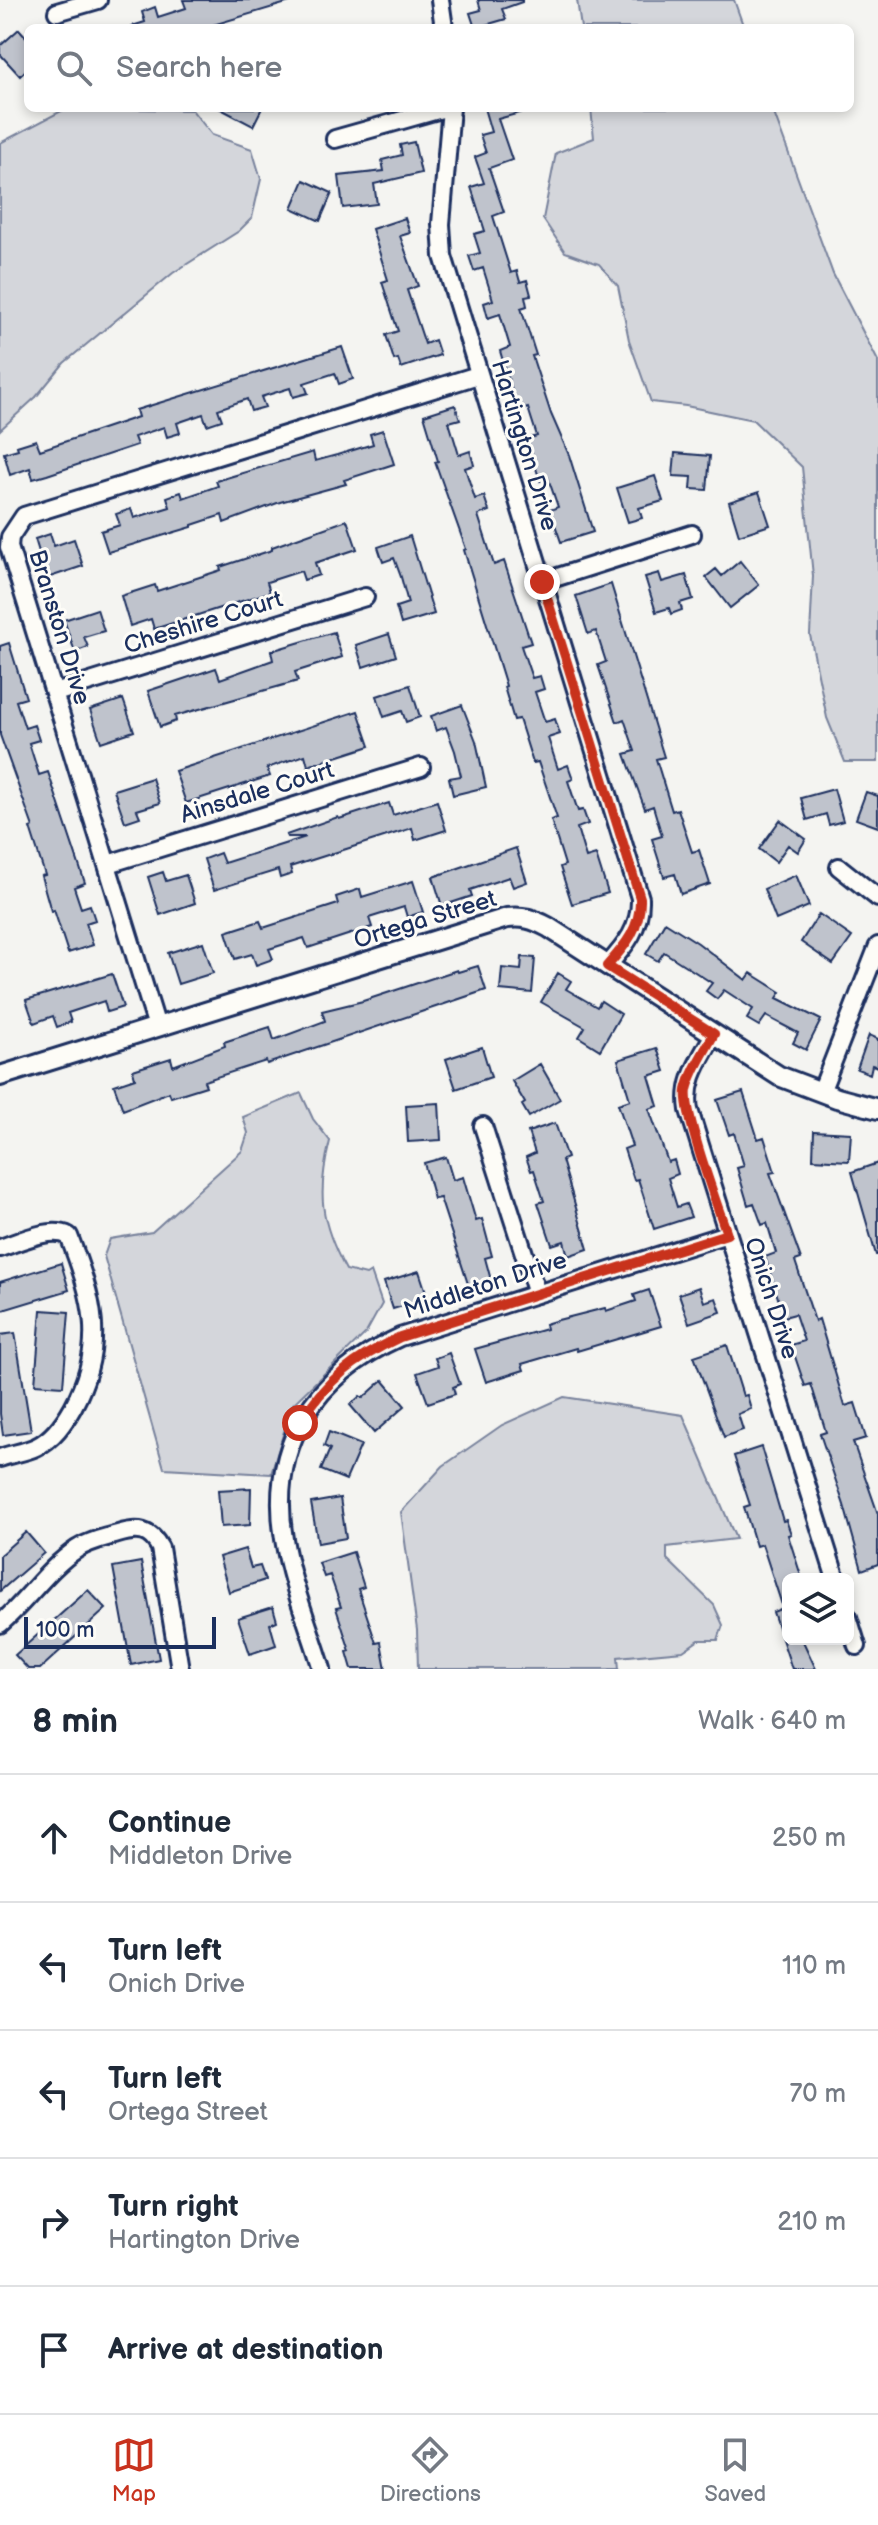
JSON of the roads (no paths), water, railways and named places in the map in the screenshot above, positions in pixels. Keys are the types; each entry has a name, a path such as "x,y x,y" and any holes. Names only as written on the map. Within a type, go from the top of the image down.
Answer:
{"street":[{"path":"57,12 98,0"},
{"path":"440,0 443,24"},
{"path":"335,139 433,112"},
{"name":"Hartington Drive","path":"448,112 441,224 443,256 640,898 638,924 607,966"},
{"name":"Branston Drive","path":"157,1027 9,547 10,537 24,516 478,375"},
{"path":"542,582 692,534"},
{"name":"Cheshire Court","path":"55,693 365,597"},
{"name":"Ainsdale Court","path":"108,864 421,767"},
{"path":"839,867 878,898"},
{"name":"Ortega Street","path":"0,1076 519,916 534,919 548,927 779,1076 878,1109"},
{"path":"821,1092 878,946"},
{"name":"Onich Drive","path":"714,1034 686,1092 695,1133 834,1573"},
{"path":"483,1126 537,1294"},
{"path":"0,1248 49,1233 62,1232 69,1236 94,1323 93,1358 78,1398 63,1425 36,1447 0,1458"},
{"name":"Middleton Drive","path":"322,1669 288,1555 281,1513 284,1469 290,1447 306,1413 326,1386 348,1365 400,1337 727,1234"},
{"path":"0,1624 62,1560 78,1548 132,1530 144,1531 154,1537 164,1560 180,1669"},
{"path":"854,1636 857,1646"}]}
